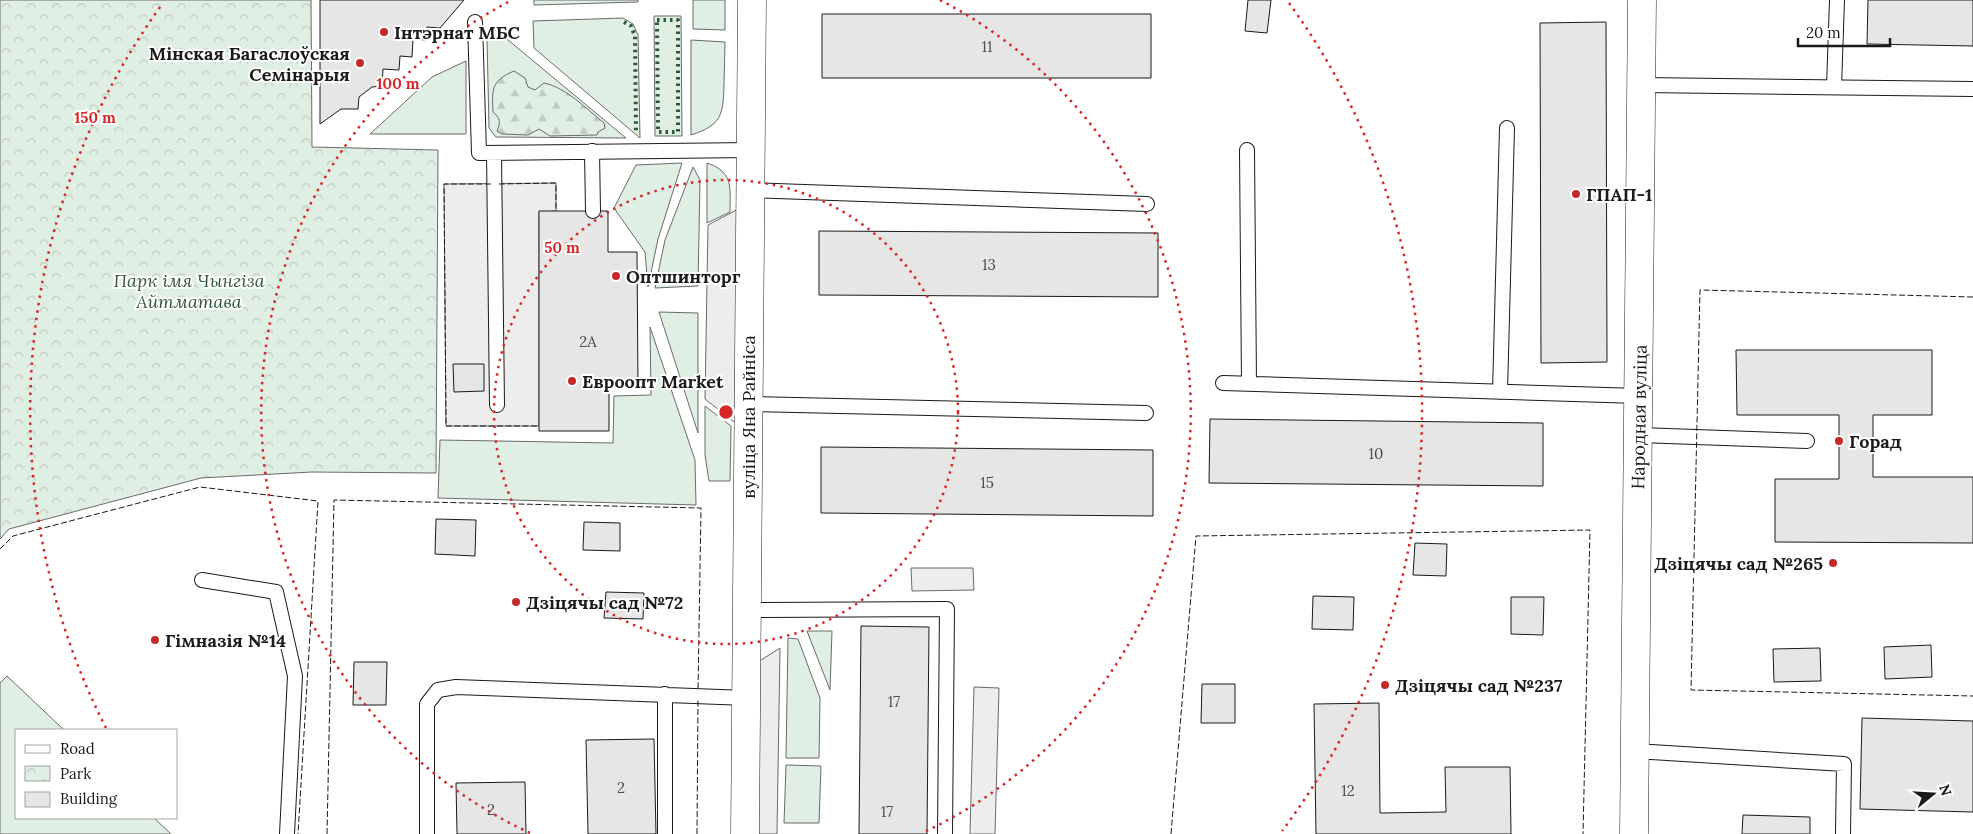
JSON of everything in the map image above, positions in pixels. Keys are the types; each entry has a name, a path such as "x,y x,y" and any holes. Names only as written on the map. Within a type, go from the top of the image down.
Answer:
{"street":[{"name":"вуліца Яна Райніса","path":"745,834 752,0"},
{"name":"Народная вуліца","path":"1634,834 1642,0"}],"lane":[{"path":"1834,87 1837,0"},
{"path":"475,22 479,153 751,150"},
{"path":"1642,85 1973,89"},
{"path":"1500,392 1507,128"},
{"path":"1247,150 1249,384"},
{"path":"592,151 593,211"},
{"path":"494,153 497,405"},
{"path":"750,190 1147,204"},
{"path":"1223,383 1639,396"},
{"path":"748,404 1146,413"},
{"path":"1639,435 1807,441"},
{"path":"202,580 276,592 295,676 287,834"},
{"path":"747,610 947,610 945,834"},
{"path":"428,834 427,704 438,690 456,687 746,698"},
{"path":"665,694 665,834"},
{"path":"1635,752 1844,764 1842,834"}],"green space":[{"name":"Парк імя Чынгіза Айтматава","path":"0,0 311,0 312,147 438,150 436,473 312,472 201,478 9,529 0,539"},
{"path":"534,0 638,0 638,2 534,5"},
{"path":"693,0 725,0 725,30 693,29"},
{"path":"654,16 681,16 682,136 655,136"},
{"path":"623,18 633,24 638,35 640,138 534,48 533,21"},
{"path":"496,30 626,138 496,137 489,128 487,39"},
{"path":"691,40 725,42 724,95 719,118 709,127 691,135"},
{"path":"466,61 466,134 370,134 432,77"},
{"path":"514,71 525,78 528,87 535,90 544,83 568,94 604,123 605,128 598,132 597,135 550,136 539,129 528,135 502,134 497,131 499,120 493,112 494,87 501,78"},
{"path":"682,163 658,239 648,287 645,252 614,208 636,165"},
{"path":"707,163 722,171 729,182 730,212 707,223"},
{"path":"693,167 700,180 698,286 655,288 665,240"},
{"path":"659,312 698,313 698,433"},
{"path":"650,327 695,460 696,505 438,498 440,440 613,443 614,396 651,395"},
{"path":"705,406 731,426 730,481 709,481 705,455"},
{"path":"807,631 832,631 830,690"},
{"path":"788,638 798,639 820,698 819,758 786,758"},
{"path":"7,676 63,729 15,729 15,819 155,819 171,834 0,834 0,683"},
{"path":"786,765 821,766 819,823 784,823"}],"shaded area":[{"path":"556,183 556,211 539,212 539,426 446,426 444,184"},
{"path":"742,207 739,426 705,399 708,225"},
{"path":"911,568 973,568 974,590 912,591"},
{"path":"780,648 777,834 757,834 758,662"},
{"path":"974,687 999,688 995,834 970,834"}],"building":[{"name":"Мінская Багаслоўская Семінарыя","path":"320,0 464,0 440,28 427,27 426,40 413,39 412,57 400,56 399,70 383,69 382,86 372,87 359,97 358,109 341,109 320,124"},
{"path":"1248,0 1271,0 1267,33 1245,31"},
{"path":"1868,0 1973,0 1973,46 1867,44"},
{"path":"822,14 1151,14 1151,78 822,78"},
{"path":"1606,22 1607,362 1541,363 1540,23"},
{"path":"539,211 608,211 608,252 637,252 638,386 609,386 609,431 539,431"},
{"path":"819,231 1158,233 1158,297 819,295"},
{"path":"1736,350 1932,350 1932,415 1873,415 1873,477 1973,477 1973,543 1775,542 1775,479 1839,479 1839,415 1737,415"},
{"path":"453,364 484,364 484,391 454,392"},
{"path":"1210,419 1543,423 1543,486 1209,483"},
{"path":"821,447 1153,450 1153,516 821,513"},
{"path":"436,519 476,520 475,556 435,554"},
{"path":"584,522 620,523 620,551 583,550"},
{"path":"1415,543 1447,544 1446,576 1413,575"},
{"path":"606,592 644,593 643,619 604,618"},
{"path":"1313,596 1354,597 1353,630 1312,629"},
{"path":"1511,597 1544,597 1543,635 1511,634"},
{"path":"861,626 929,627 927,834 859,834"},
{"path":"1931,645 1932,677 1885,679 1884,647"},
{"path":"1820,648 1821,681 1774,682 1773,649"},
{"path":"354,662 387,662 386,705 353,705"},
{"path":"1202,684 1235,684 1235,723 1201,723"},
{"path":"1379,703 1380,813 1446,812 1445,767 1510,767 1511,834 1316,834 1314,704"},
{"path":"1862,718 1973,721 1973,812 1860,809"},
{"path":"654,739 656,834 588,834 586,740"},
{"path":"525,782 526,834 457,834 456,783"},
{"path":"1743,815 1810,817 1810,834 1742,834"}],"hedge":[{"path":"657,20 678,20 678,132 658,132 657,20"},
{"path":"624,22 631,26 635,36 636,132"}],"fence":[{"path":"499,184 556,183 556,211"},
{"path":"491,184 444,184 446,426 539,426"},
{"path":"1973,297 1700,290 1691,690 1973,696"},
{"path":"0,549 13,536 200,487 318,501 298,834"},
{"path":"327,834 334,500 701,508 698,691"},
{"path":"1171,834 1196,536 1590,530 1583,834"},
{"path":"697,834 698,699"}],"place":[{"name":"Інтэрнат МБС","path":"384,32"},
{"name":"Мінская Багаслоўская Семінарыя","path":"360,63"},
{"name":"ГПАП-1","path":"1576,194"},
{"name":"Оптшинторг","path":"616,276"},
{"name":"Евроопт Market","path":"572,381"},
{"name":"Горад","path":"1839,441"},
{"name":"Дзіцячы сад №265","path":"1833,563"},
{"name":"Дзіцячы сад №72","path":"516,602"},
{"name":"Гімназія №14","path":"155,640"},
{"name":"Дзіцячы сад №237","path":"1385,685"}]}
